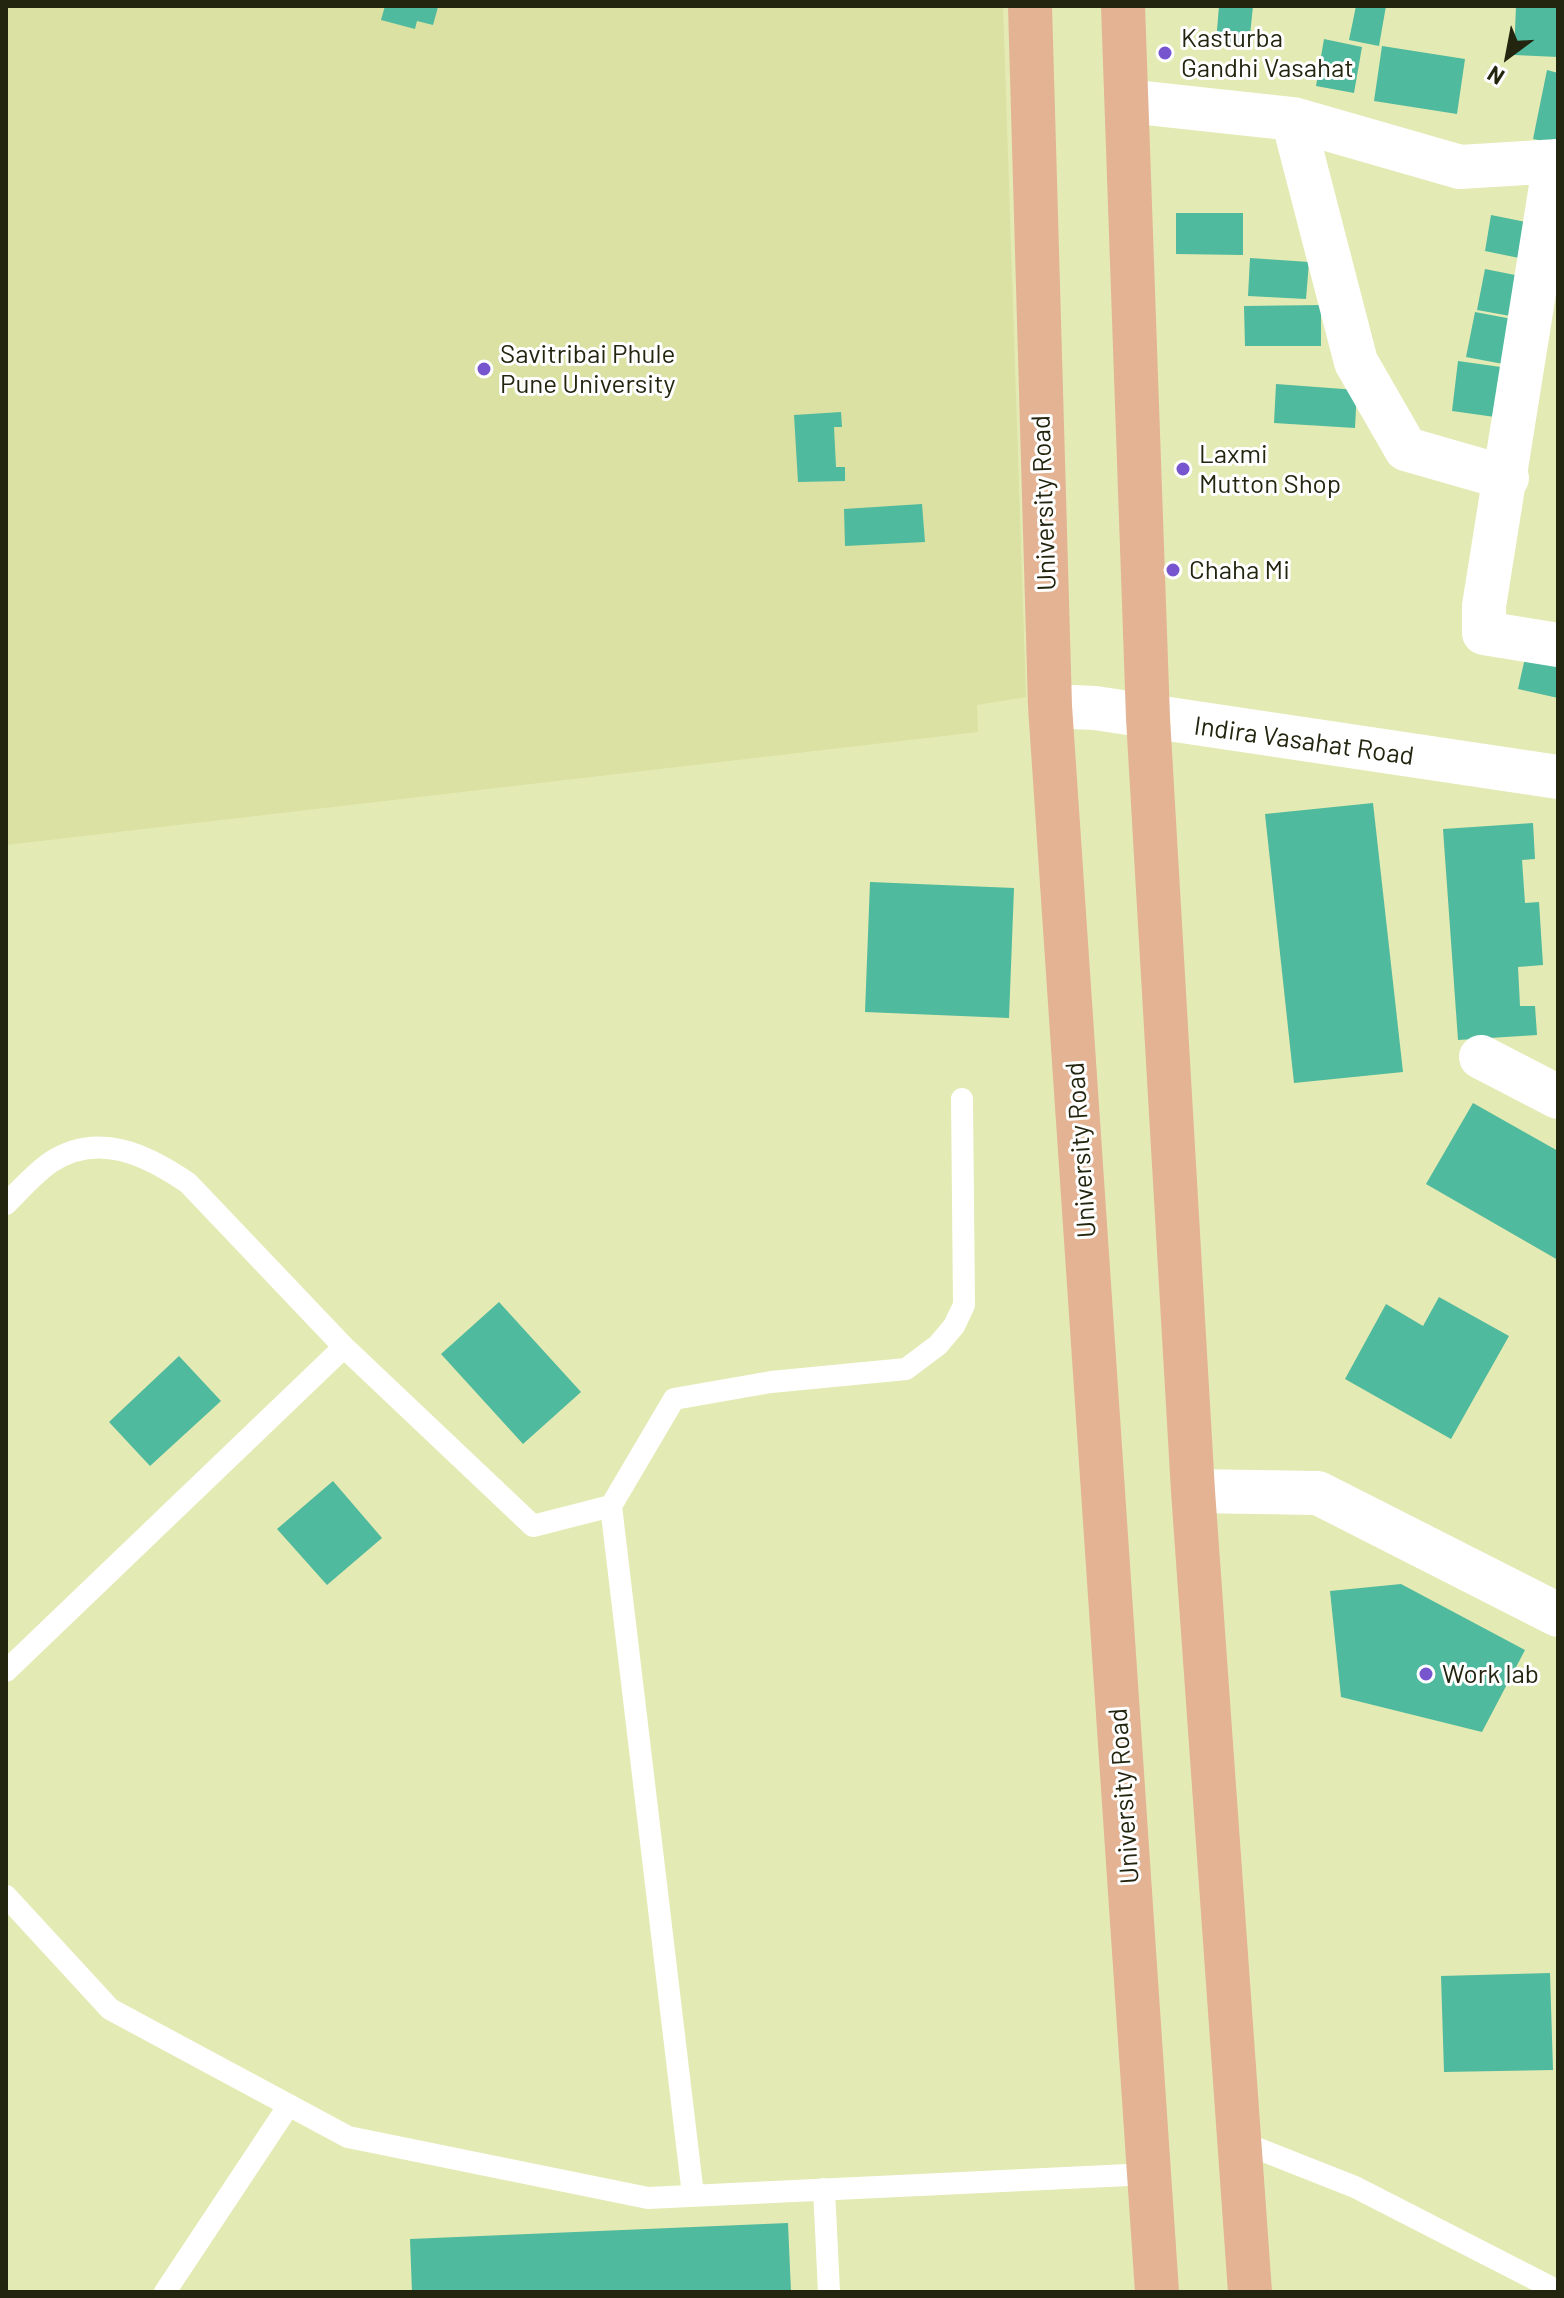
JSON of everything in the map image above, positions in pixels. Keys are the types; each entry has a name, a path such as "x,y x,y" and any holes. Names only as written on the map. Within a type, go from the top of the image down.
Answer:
{"main road":[{"name":"University Road","path":"1030,6 1050,706 1157,2292"},
{"path":"1123,6 1148,718 1193,1491 1250,2292"}],"street":[{"path":"1127,101 1293,119 1460,167 1557,161 1484,606 1484,633 1558,645"},
{"path":"1293,119 1356,362 1406,449 1507,478"},
{"name":"Indira Vasahat Road","path":"1050,706 1095,708 1558,777"},
{"path":"1481,1057 1556,1085"},
{"path":"1193,1491 1318,1493 1558,1615"}],"lane":[{"path":"693,2195 611,1506 674,1399 771,1382 906,1369 938,1345 954,1326 964,1305 962,1099"},
{"path":"6,1204 49,1163 69,1152 126,1148 188,1183 344,1347 533,1526 611,1506"},
{"path":"6,1671 344,1347"},
{"path":"9,1907 110,2009 348,2137 648,2198 1149,2174"},
{"path":"165,2292 289,2105"},
{"path":"1241,2142 1355,2187 1558,2291"},
{"path":"824,2189 829,2292"}],"shaded area":[{"name":"Savitribai Phule Pune University","path":"6,6 1003,6 1026,697 977,705 978,732 6,845"}],"building":[{"path":"385,6 438,7 433,25 417,21 415,29 381,20"},
{"path":"1219,6 1253,6 1249,45 1216,42"},
{"path":"1356,6 1386,6 1379,46 1349,40"},
{"path":"1516,6 1558,6 1558,57 1514,55"},
{"path":"1324,39 1362,47 1354,93 1316,86"},
{"path":"1382,46 1465,59 1457,114 1374,101"},
{"path":"1547,70 1558,73 1558,144 1533,139"},
{"path":"1176,213 1243,213 1243,255 1176,254"},
{"path":"1491,215 1531,223 1524,259 1485,251"},
{"path":"1250,258 1309,262 1306,299 1248,296"},
{"path":"1485,269 1535,279 1527,319 1477,310"},
{"path":"1321,305 1321,346 1245,346 1244,306"},
{"path":"1475,312 1528,322 1519,367 1466,357"},
{"path":"1458,361 1508,368 1502,418 1452,411"},
{"path":"1276,384 1357,390 1355,428 1274,423"},
{"path":"841,412 842,427 834,427 836,467 845,467 845,481 798,482 794,415"},
{"path":"922,504 925,542 845,546 844,509"},
{"path":"1527,649 1558,656 1558,698 1518,689"},
{"path":"1373,803 1403,1072 1294,1083 1265,814"},
{"path":"1533,823 1535,859 1522,860 1525,903 1539,902 1543,965 1518,967 1520,1006 1535,1006 1537,1035 1458,1040 1443,829"},
{"path":"870,882 1014,888 1009,1018 865,1012"},
{"path":"1473,1103 1558,1151 1558,1260 1426,1184"},
{"path":"1439,1297 1509,1336 1451,1439 1345,1379 1386,1304 1423,1326"},
{"path":"499,1302 581,1392 523,1444 441,1354"},
{"path":"179,1356 221,1401 150,1466 109,1422"},
{"path":"333,1481 382,1538 327,1585 277,1529"},
{"name":"Work lab","path":"1401,1584 1525,1650 1482,1732 1341,1697 1330,1591"},
{"path":"1550,1973 1553,2070 1444,2072 1441,1976"},
{"path":"788,2223 791,2292 412,2292 410,2239"}],"place":[{"name":"Kasturba Gandhi Vasahat","path":"1165,53"},
{"name":"Savitribai Phule Pune University","path":"484,369"},
{"name":"Laxmi Mutton Shop","path":"1183,469"},
{"name":"Chaha Mi","path":"1173,570"},
{"name":"Work lab","path":"1426,1674"}]}
